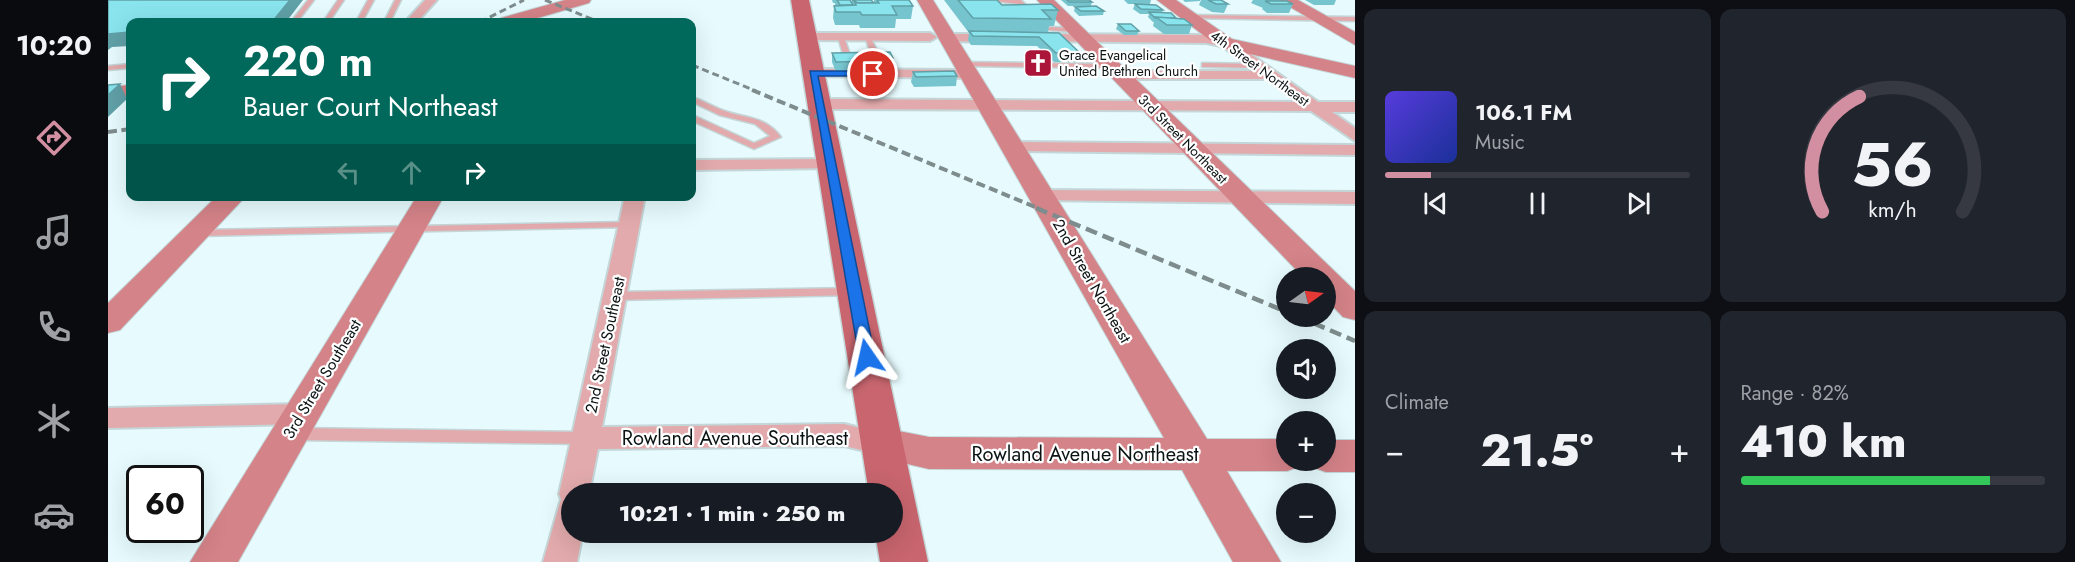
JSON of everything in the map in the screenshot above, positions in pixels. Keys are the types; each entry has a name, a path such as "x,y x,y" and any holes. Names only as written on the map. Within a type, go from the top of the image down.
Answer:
{"main road":[{"path":"800,0 890,483"},
{"path":"901,543 904,562"}],"street":[{"path":"415,18 431,0"},
{"path":"521,18 583,0"},
{"name":"2nd Street Northeast","path":"925,0 939,38 966,69 988,105 1258,562"},
{"name":"3rd Street Northeast","path":"1045,0 1065,27 1115,70 1311,267"},
{"name":"4th Street Northeast","path":"1165,0 1355,136"},
{"path":"1286,0 1355,39"},
{"path":"807,36 1021,38 1065,27 1206,39 1355,72"},
{"path":"816,89 966,69"},
{"path":"1115,70 1272,75"},
{"path":"816,89 988,105 1355,107"},
{"path":"108,93 126,91"},
{"path":"1012,147 1355,150"},
{"path":"696,165 830,164"},
{"path":"1042,196 1355,198"},
{"path":"108,322 228,201"},
{"name":"3rd Street Southeast","path":"213,562 427,201"},
{"name":"2nd Street Southeast","path":"576,483 634,201"},
{"path":"1336,291 1355,310"},
{"path":"108,418 295,424"},
{"name":"Rowland Avenue Southeast","path":"586,438 844,435 883,444"},
{"name":"Rowland Avenue Northeast","path":"883,444 929,453 1276,455"},
{"path":"1336,456 1355,456"},
{"path":"560,562 564,543"}],"lane":[{"path":"297,18 311,0"},
{"path":"329,18 341,0"},
{"path":"360,18 371,0"},
{"path":"389,18 398,0"},
{"path":"989,0 997,11"},
{"path":"989,0 1021,2 1028,10 1013,14 1032,18"},
{"path":"1189,17 1355,19"},
{"path":"841,37 848,59 878,59 868,37"},
{"path":"1204,65 1259,66"},
{"path":"108,68 126,66"},
{"path":"966,69 1115,70"},
{"path":"696,101 724,114 749,118 770,127 776,137 754,147 696,120"},
{"path":"696,104 702,104"},
{"path":"197,233 629,225"},
{"path":"615,296 855,292"},
{"path":"295,424 586,438"}],"building":[{"path":"108,0 290,0 275,18 126,18 126,32 108,34"},
{"path":"837,0 850,0 853,5 840,5"},
{"path":"852,0 871,0 874,3 858,3"},
{"path":"877,0 909,0 913,6 892,6 897,15 862,15 860,12 836,12 834,6 879,3"},
{"path":"958,0 997,0 1002,5 1051,4 1058,10 1042,10 1051,19 973,18"},
{"path":"1067,0 1089,0 1092,2 1069,2"},
{"path":"1208,0 1221,0 1228,4 1216,4"},
{"path":"1265,1 1287,1 1293,4 1271,4"},
{"path":"1135,4 1156,5 1163,10 1141,9"},
{"path":"1096,6 1104,11 1081,11 1075,7"},
{"path":"1149,12 1171,13 1176,18 1155,18"},
{"path":"1156,17 1184,19 1192,25 1167,25"},
{"path":"1118,24 1131,24 1139,31 1126,31"},
{"path":"969,31 1059,33 1080,53 1056,53 1039,37 973,36"},
{"path":"890,52 893,58 882,58 884,61 836,62 832,53"},
{"path":"954,71 957,76 916,77 913,72"},
{"path":"120,84 108,95 108,85"}],"railway":[{"path":"488,18 524,0"},
{"path":"545,0 589,18"},
{"path":"696,67 756,91"},
{"path":"752,90 1040,209"},
{"path":"108,132 126,130"},
{"path":"1036,208 1276,307"},
{"path":"1323,327 1355,341"}],"place":[{"name":"Grace Evangelical United Brethren Church","path":"1038,63"}],"route":[{"path":"867,357 813,73 873,74"}]}
